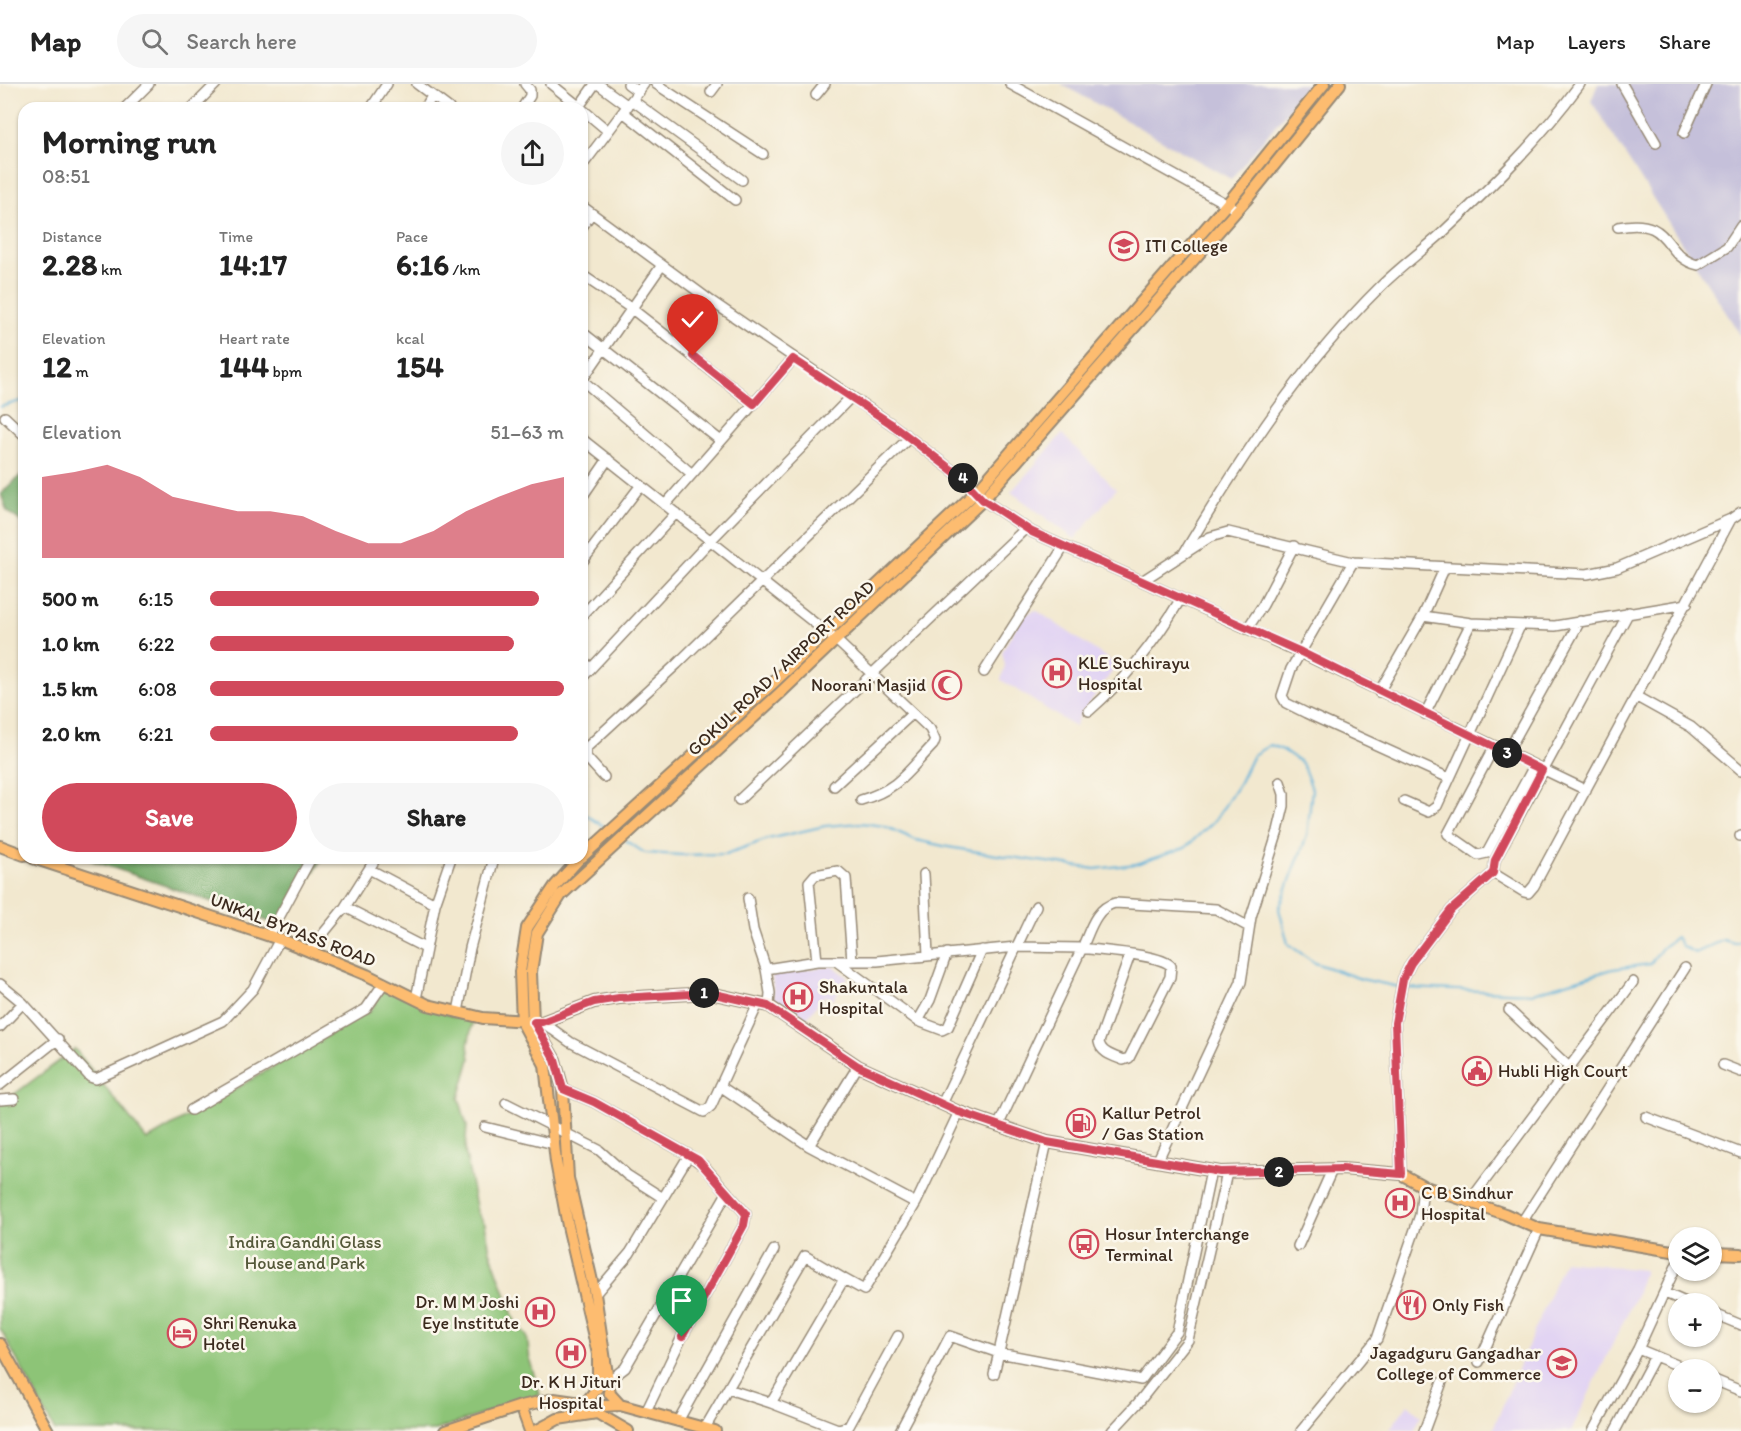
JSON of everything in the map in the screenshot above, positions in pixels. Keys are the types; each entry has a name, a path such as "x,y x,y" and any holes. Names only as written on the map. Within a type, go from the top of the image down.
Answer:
{"main road":[{"name":"GOKUL ROAD / AIRPORT ROAD","path":"588,852 826,633 980,496 1227,204 1324,84"},
{"name":"GOKUL ROAD / AIRPORT ROAD","path":"600,1410 605,1375 595,1294 568,1178 563,1089 555,1060 538,1022 531,972 537,933 557,892 589,869 836,640 980,496 1237,210 1340,84"},
{"path":"0,846 18,853"},
{"name":"UNKAL BYPASS ROAD","path":"51,864 275,938 384,983 416,999 458,1012 522,1022 538,1022"},
{"name":"GOKUL ROAD / AIRPORT ROAD","path":"577,864 527,928 520,972 522,1022 545,1065 554,1144 568,1226 611,1399 620,1405"},
{"path":"538,1022 594,1002 703,992 763,1005 858,1066 959,1112 1047,1142 1227,1173 1376,1170 1401,1174 1423,1186 1539,1229 1668,1250"},
{"path":"1722,1253 1741,1254"},
{"path":"0,1344 48,1431"},
{"path":"585,1404 605,1375"},
{"path":"452,1430 521,1406 554,1399 585,1404 600,1410 628,1431"},
{"path":"536,1431 558,1419 620,1405 710,1430"},
{"path":"521,1406 530,1431"}],"street":[{"path":"131,102 149,84"},
{"path":"198,102 216,84"},
{"path":"375,102 387,84"},
{"path":"417,84 440,102"},
{"path":"551,84 573,102"},
{"path":"584,102 596,84 633,99 742,180"},
{"path":"628,84 633,99 735,200"},
{"path":"656,84 763,154"},
{"path":"816,95 825,84"},
{"path":"1010,84 1237,210"},
{"path":"1183,555 1217,497 1300,374 1380,288 1440,235 1524,152 1566,104 1580,84"},
{"path":"1622,84 1656,143"},
{"path":"1684,133 1706,84"},
{"path":"524,102 530,86"},
{"path":"428,102 432,96"},
{"path":"588,158 633,99"},
{"path":"588,115 608,132"},
{"path":"588,211 793,359 909,438 961,477 980,496 1026,528 1062,548 1301,652 1379,692 1586,790"},
{"path":"588,218 591,214"},
{"path":"1618,227 1636,223 1647,225 1664,236 1685,260 1698,265 1727,248 1741,226"},
{"path":"588,371 662,266"},
{"path":"588,279 632,309 754,404"},
{"path":"588,336 721,441"},
{"path":"665,505 793,359"},
{"path":"588,385 692,474"},
{"path":"588,671 710,541 850,398"},
{"path":"5,417 18,429"},
{"path":"588,746 762,582 909,438"},
{"path":"588,444 836,640 934,735 933,745 894,786 882,794 861,800"},
{"path":"588,486 608,459"},
{"path":"588,554 641,485"},
{"path":"1142,581 1210,537 1228,532 1353,562 1587,574 1617,568 1731,519 1741,512"},
{"path":"588,609 675,513"},
{"path":"1493,873 1520,891 1528,893 1531,890 1731,519"},
{"path":"739,800 874,675 1026,528"},
{"path":"1247,629 1263,605 1294,546"},
{"path":"984,672 1062,548"},
{"path":"1353,562 1301,652 1284,686 1282,696 1286,703 1449,778"},
{"path":"1379,692 1423,616 1445,567"},
{"path":"1089,711 1115,689 1129,672 1165,626 1180,600"},
{"path":"1423,616 1471,623 1555,626 1687,604"},
{"path":"1494,747 1448,834 1478,855 1487,853 1629,612"},
{"path":"1507,753 1580,621"},
{"path":"1425,714 1471,623"},
{"path":"1404,801 1423,811 1433,810 1470,736 1520,626"},
{"path":"588,665 591,668"},
{"path":"1637,697 1691,727 1741,770"},
{"path":"834,786 913,713"},
{"path":"588,759 604,777"},
{"path":"1401,1174 1396,1013 1403,979 1411,963 1451,910 1493,873 1495,860 1538,768"},
{"path":"1157,1162 1241,982 1249,927 1278,831 1284,794 1280,782"},
{"path":"0,985 23,1003 93,1079 107,1076 223,1021 240,1005 253,989 308,864"},
{"path":"309,951 345,907 372,864"},
{"path":"416,999 435,904 449,864"},
{"path":"458,1012 470,948 492,864"},
{"path":"369,869 435,904"},
{"path":"817,961 809,882 814,875 838,871 846,878 852,961"},
{"path":"924,874 928,955"},
{"path":"538,1022 570,1042 700,1111 708,1110 770,993 766,969 753,930 748,898"},
{"path":"998,1126 1097,914 1107,905 1115,903 1216,909 1249,927"},
{"path":"942,1104 1036,906"},
{"path":"345,907 425,948"},
{"path":"766,969 817,961 852,961 1016,947 1082,948 1168,962 1172,972 1132,1053 1123,1060 1101,1049 1099,1042 1130,956"},
{"path":"836,961 918,1021 942,1030 948,1027 982,950"},
{"path":"918,1021 930,1000 947,953"},
{"path":"1522,1222 1685,969"},
{"path":"1470,1202 1633,982"},
{"path":"191,1110 366,1010 384,983"},
{"path":"0,1027 23,1003"},
{"path":"1509,1010 1570,1068"},
{"path":"0,1085 58,1039"},
{"path":"1724,1065 1741,1072"},
{"path":"809,1146 858,1066"},
{"path":"720,1086 809,1146 916,1203"},
{"path":"563,1089 594,1102 689,1155 704,1166 744,1210 746,1219 682,1337 646,1412"},
{"path":"0,1100 14,1099"},
{"path":"506,1103 599,1150 627,1175 663,1198"},
{"path":"710,1430 728,1389 805,1256 864,1290 916,1203 959,1112"},
{"path":"1646,1117 1741,1153"},
{"path":"485,1127 554,1144"},
{"path":"994,1374 1047,1142"},
{"path":"595,1294 630,1253 689,1155"},
{"path":"1298,1246 1332,1170"},
{"path":"900,1431 950,1336 999,1353 1141,1380 1178,1332 1211,1171"},
{"path":"1112,1431 1138,1403 1188,1340 1227,1173"},
{"path":"1301,1431 1377,1339 1420,1215 1423,1186"},
{"path":"605,1375 625,1368 727,1193"},
{"path":"1479,1362 1539,1229"},
{"path":"678,1420 774,1250"},
{"path":"771,1403 844,1279"},
{"path":"1593,1431 1638,1349 1670,1281"},
{"path":"1722,1316 1741,1325"},
{"path":"728,1389 838,1429 844,1429 849,1426 898,1336"},
{"path":"1638,1349 1668,1361"},
{"path":"1615,1431 1656,1356"},
{"path":"1424,1431 1442,1382"},
{"path":"1722,1383 1741,1391"}],"shaded area":[{"path":"1061,84 1310,84 1231,179"},
{"path":"1598,84 1741,84 1741,336 1591,101"},
{"path":"1062,434 1116,489 1075,539 1011,492"},
{"name":"KLE Suchirayu Hospital","path":"1036,610 1117,665 1078,718 1075,727 1001,680 1005,665 1002,652 1022,616"},
{"name":"Shakuntala Hospital","path":"833,966 848,977 833,1000 825,995 801,1025 774,1003 772,974"},
{"name":"Jagadguru Gangadhar College of Commerce","path":"1564,1261 1644,1270 1636,1295 1571,1431 1492,1431"},
{"path":"1408,1404 1421,1416 1414,1431 1390,1429"}],"green space":[{"path":"18,478 18,519 7,511 1,494"},
{"path":"102,864 319,864 279,925"},
{"name":"Indira Gandhi Glass House and Park","path":"383,988 454,1017 473,1020 468,1045 470,1059 459,1098 467,1126 465,1151 477,1212 485,1224 490,1251 516,1324 527,1336 530,1361 540,1395 433,1431 55,1431 0,1328 0,1105 75,1049 147,1140 371,1010"}],"waterway":[{"path":"0,407 18,402"},
{"path":"626,841 645,853 726,854 768,839 825,826 861,823 884,826 916,840 997,855 1095,869 1136,864 1185,848 1216,819 1240,782 1253,755 1270,745 1283,750 1302,763 1312,789 1307,836 1279,909 1288,944 1315,963 1361,979 1399,987"},
{"path":"588,816 608,829"},
{"path":"1405,988 1533,993 1613,969 1650,964 1662,948 1676,937 1682,946 1695,953 1723,940 1734,943 1741,940"}],"place":[{"name":"ITI College","path":"1124,246"},
{"name":"KLE Suchirayu Hospital","path":"1057,673"},
{"name":"Noorani Masjid","path":"947,685"},
{"name":"Shakuntala Hospital","path":"798,997"},
{"name":"Hubli High Court","path":"1477,1071"},
{"name":"Kallur Petrol / Gas Station","path":"1081,1123"},
{"name":"C B Sindhur Hospital","path":"1400,1203"},
{"name":"Hosur Interchange Terminal","path":"1084,1244"},
{"name":"Only Fish","path":"1411,1305"},
{"name":"Dr. M M Joshi Eye Institute","path":"540,1312"},
{"name":"Shri Renuka Hotel","path":"182,1333"},
{"name":"Dr. K H Jituri Hospital","path":"571,1353"},
{"name":"Jagadguru Gangadhar College of Commerce","path":"1562,1363"}],"route":[{"path":"682,1337 744,1225 746,1214 698,1160 594,1102 563,1089 555,1060 534,1022 542,1022 594,1002 696,992 710,993 768,1006 858,1066 959,1112 1047,1142 1220,1172 1342,1169 1401,1174 1395,1023 1403,979 1411,963 1451,910 1493,873 1495,860 1542,770 1301,652 1165,594 1142,581 1062,548 1032,532 983,500 961,477 890,423 793,359 754,404 693,356"}]}
